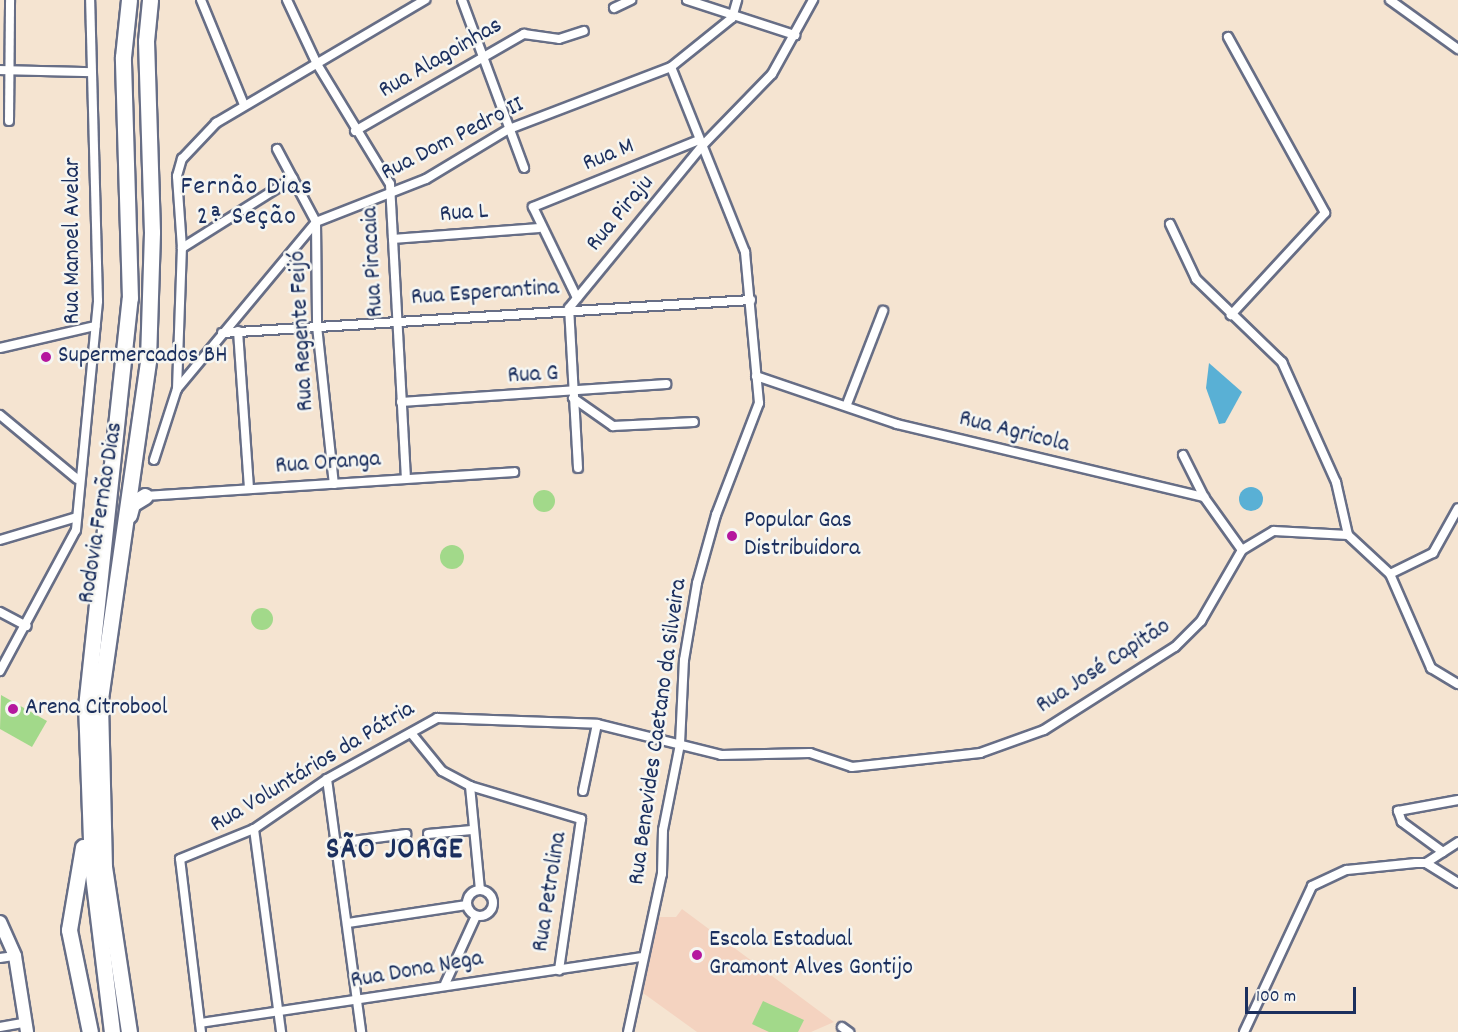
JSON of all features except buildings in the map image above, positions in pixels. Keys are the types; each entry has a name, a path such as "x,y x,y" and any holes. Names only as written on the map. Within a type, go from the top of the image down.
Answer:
{"highway":[{"name":"Rodovia Fernão Dias","path":"112,1032 86,775 90,634 130,298 123,57 129,0"},
{"name":"Rodovia Fernão Dias","path":"129,1032 104,867 99,794 103,663 124,532 152,303 146,41 150,0"},
{"path":"146,41 159,0"},
{"path":"124,532 132,504 145,496"},
{"path":"86,775 83,849 69,930 90,1032"}],"street":[{"path":"9,121 12,70 10,0"},
{"name":"Rua Manoel Avelar","path":"0,671 76,530 77,478 95,326 90,0"},
{"path":"201,0 244,105"},
{"name":"Rua Piracaia","path":"287,0 317,64 355,131 390,184 406,478"},
{"path":"154,460 177,390 182,248 177,176 182,159 216,123 425,0"},
{"path":"462,0 480,57 524,168"},
{"path":"614,8 631,0"},
{"path":"687,0 732,18 795,35"},
{"path":"732,18 737,0"},
{"name":"Rua Piraju","path":"569,308 701,143 772,74 813,0"},
{"path":"1390,0 1458,49"},
{"name":"Rua Dom Pedro II","path":"316,222 390,196 509,129 671,67 732,18"},
{"name":"Rua Alagoinhas","path":"355,131 480,57 524,34 559,39 584,30"},
{"path":"1228,38 1325,213 1232,315"},
{"name":"Rua Benevides Caetano da Silveira","path":"628,1032 640,957 662,874 663,830 680,744 684,660 697,583 716,515 759,403 745,252 671,67"},
{"path":"0,70 90,72"},
{"name":"Rua M","path":"539,228 533,207 701,143"},
{"name":"Rua Regente Feijó","path":"277,149 316,222 317,326 334,484"},
{"path":"182,248 294,178"},
{"path":"177,390 316,222"},
{"path":"1170,224 1185,264 1232,315 1282,362 1336,482 1348,535 1390,574 1418,648 1431,668 1455,684 1458,675"},
{"path":"539,228 577,298"},
{"name":"Rua L","path":"393,239 539,228"},
{"name":"Rua Esperantina","path":"222,333 569,308 751,300"},
{"path":"569,308 578,468"},
{"path":"848,404 883,311"},
{"path":"0,348 95,326"},
{"path":"238,331 249,489"},
{"name":"Rua Agricola","path":"756,376 848,404 897,424 1204,497"},
{"name":"Rua G","path":"401,402 573,396 666,384"},
{"path":"573,396 613,426 694,422"},
{"path":"0,415 77,478"},
{"path":"1183,455 1204,497 1242,550"},
{"name":"Rua Oranga","path":"145,496 514,472"},
{"path":"1390,574 1433,553 1458,507"},
{"path":"0,540 77,517"},
{"name":"Rua José Capitão","path":"680,744 721,755 810,753 852,767 874,768 980,753 1023,740 1189,636 1242,550 1274,531 1348,535"},
{"path":"0,612 26,626"},
{"name":"Rua Voluntários da Pátria","path":"201,1028 180,859 254,829 327,779 411,733 452,716 597,724 680,744"},
{"path":"583,791 597,724"},
{"path":"348,922 468,905 480,890 472,830 470,786 442,771 411,733"},
{"path":"327,779 361,1032"},
{"name":"Rua Petrolina","path":"470,786 583,822 559,970"},
{"path":"1443,852 1402,822 1398,811 1458,800"},
{"path":"254,829 281,1032"},
{"path":"428,834 472,830"},
{"path":"337,843 406,834"},
{"path":"1244,1032 1312,886 1347,870 1426,863 1458,842"},
{"path":"1426,863 1458,883"},
{"path":"445,984 476,916 493,908 491,895 480,890"},
{"path":"468,905 476,916"},
{"path":"0,922 15,956 27,1027 0,1026"},
{"path":"0,958 15,956"},
{"name":"Rua Dona Nega","path":"201,1028 278,1012 357,1002 445,984 640,957"}],"shaded area":[{"name":"Escola Estadual Gramont Alves Gontijo","path":"682,909 834,1022 811,1032 697,1032 643,993 658,917 676,917"}],"green space":[{"path":"544,490 552,493 555,501 552,509 544,512 536,509 533,501 536,493"},
{"path":"452,545 457,546 463,552 463,562 457,568 452,569 447,568 441,562 440,557 441,552 447,546"},
{"path":"262,608 270,611 273,619 270,627 262,630 254,627 251,619 254,611"},
{"name":"Arena Citrobool","path":"1,695 47,721 32,747 0,729"},
{"path":"763,1001 804,1020 798,1032 769,1032 752,1024"}],"water":[{"path":"1209,363 1242,392 1225,423 1219,424 1206,388"},
{"path":"1251,487 1259,491 1263,499 1259,507 1251,511 1243,507 1239,499 1243,491"}],"place":[{"name":"Supermercados BH","path":"46,357"},
{"name":"Popular Gas Distribuidora","path":"732,536"},
{"name":"Arena Citrobool","path":"13,709"},
{"name":"Escola Estadual Gramont Alves Gontijo","path":"697,955"}],"district":[{"name":"Fernão Dias 2ª Seção","path":"247,203"},
{"name":"SÃO JORGE","path":"395,852"}]}
